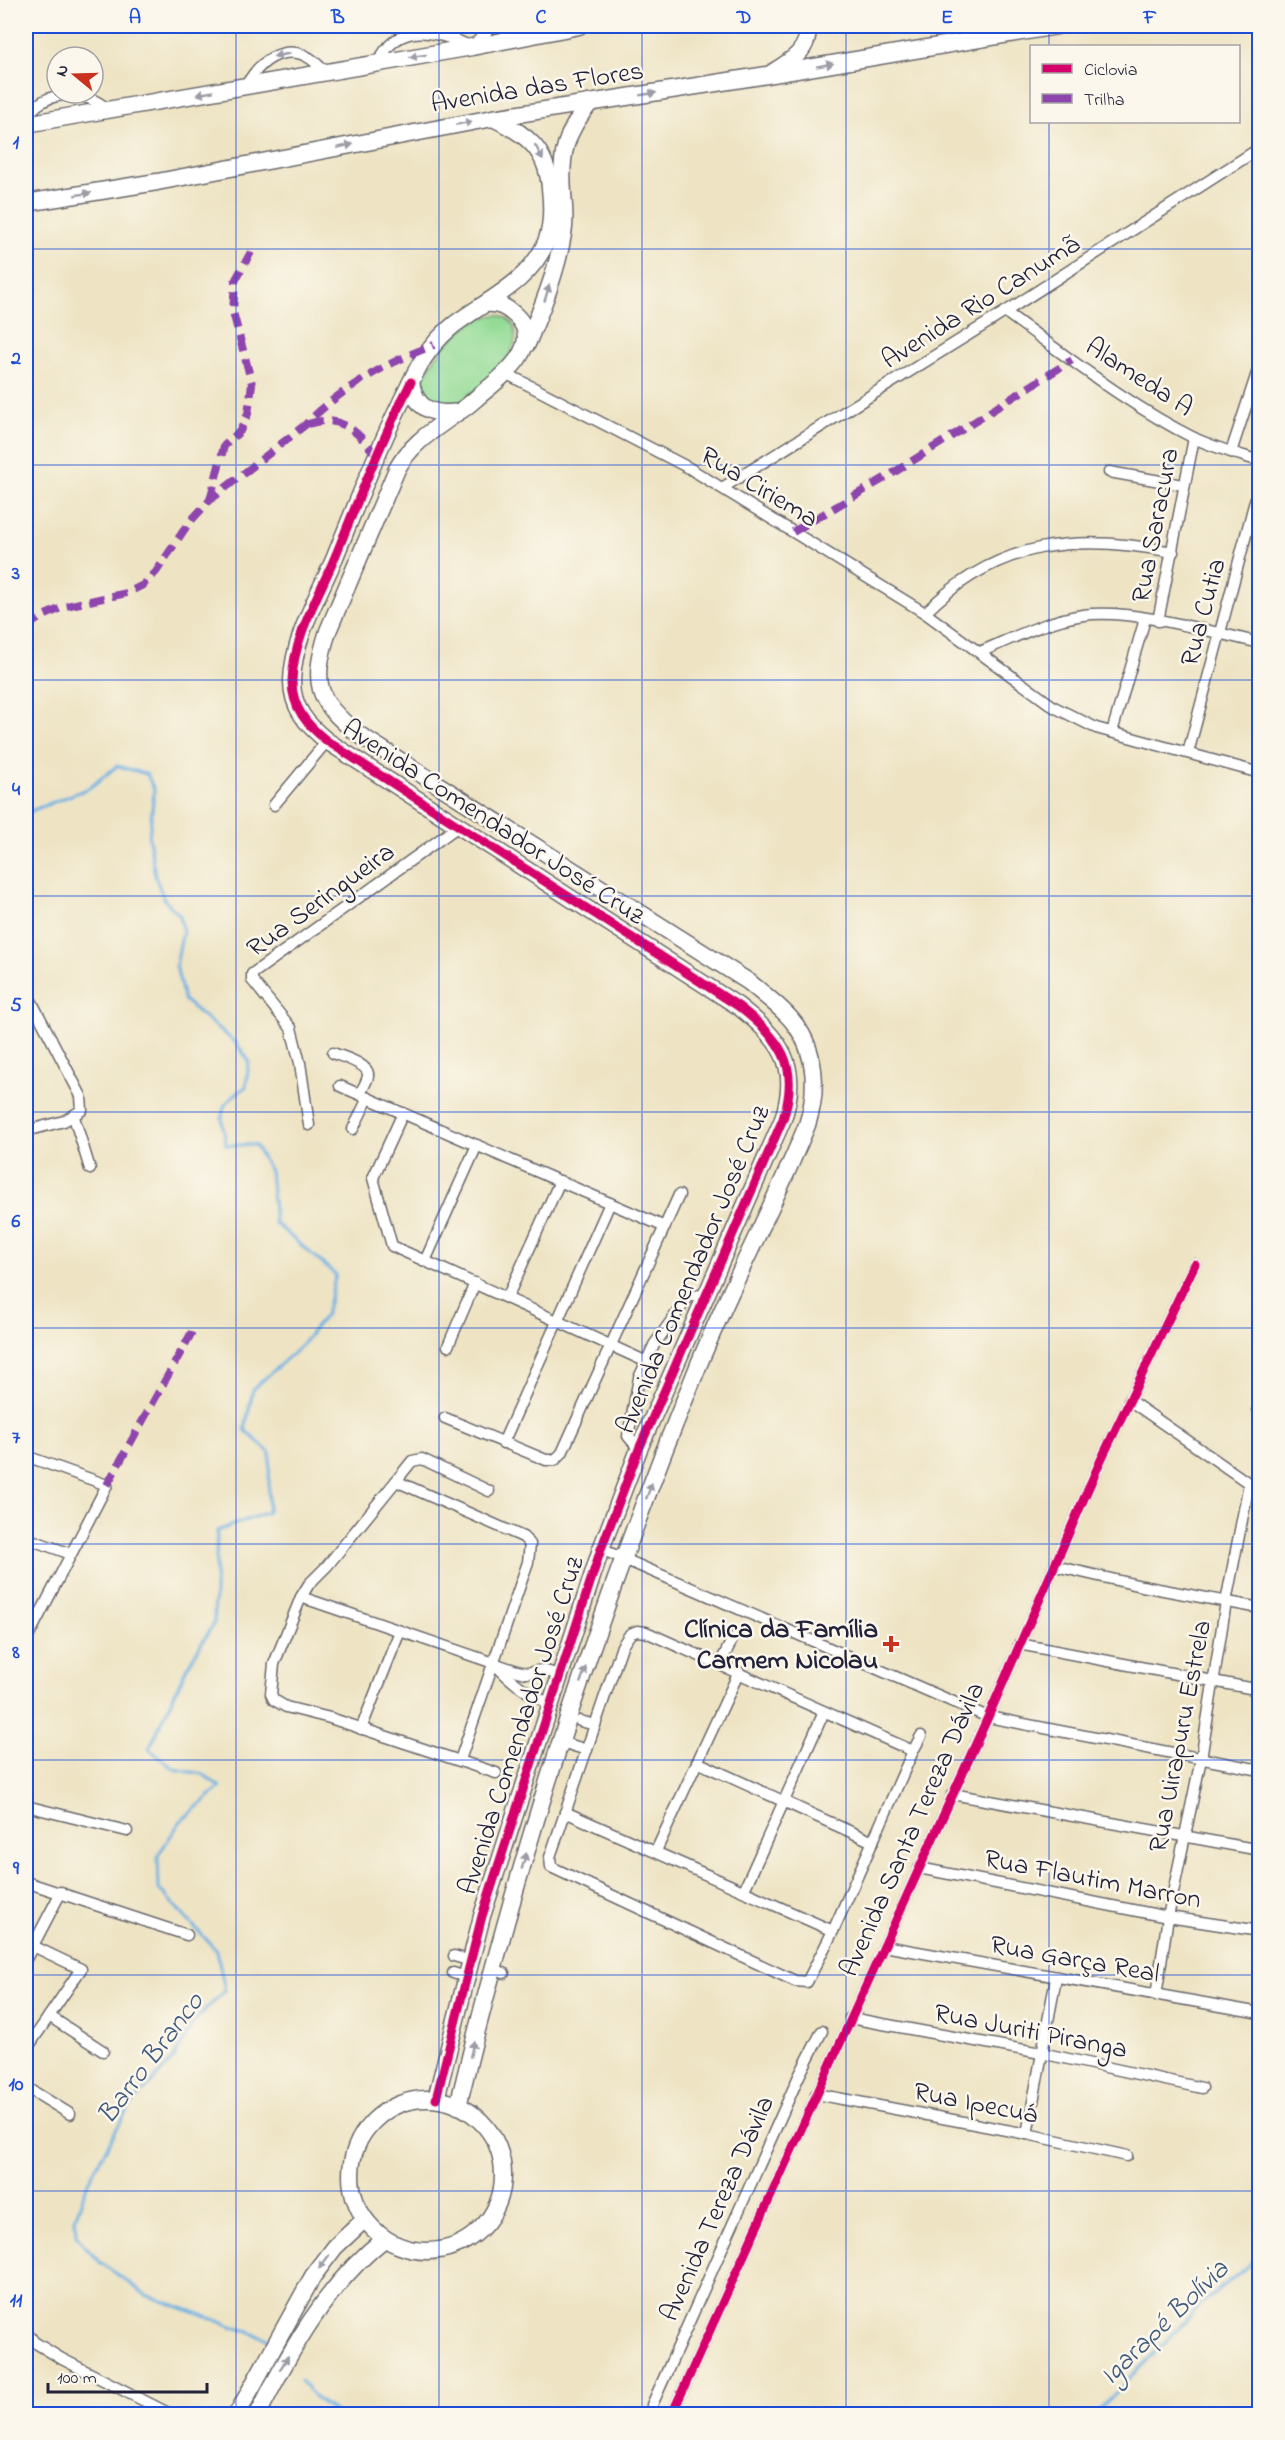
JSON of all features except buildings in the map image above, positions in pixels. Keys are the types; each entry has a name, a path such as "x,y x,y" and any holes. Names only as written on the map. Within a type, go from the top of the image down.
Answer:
{"street":[{"path":"378,63 384,49 391,43 414,33 441,34 472,47 492,26"},
{"name":"Avenida das Flores","path":"26,124 472,47 579,26"},
{"path":"767,75 784,65 803,49 807,26"},
{"name":"Avenida das Flores","path":"26,203 167,180 493,118 1057,26"},
{"path":"246,86 259,65 281,54 295,53 309,57 315,60 324,72"},
{"path":"26,119 35,107 60,95 86,97 102,104 108,110"},
{"path":"525,347 545,302 564,232 562,159 565,147 576,121 590,103"},
{"path":"486,304 514,283 540,255 549,235 551,219 550,184 542,155 527,138 493,118"},
{"name":"Avenida Rio Canumã","path":"722,488 1005,312 1260,148"},
{"path":"486,304 496,303 504,306 518,317 525,332 525,347"},
{"name":"Avenida Comendador José Cruz","path":"436,2099 463,1959 482,1916 601,1549 639,1449 783,1119 790,1091 786,1060 774,1039 738,1006 327,741 304,721 297,706 292,682 295,660 305,627 376,455 420,362 454,325 486,304"},
{"name":"Alameda A","path":"1005,312 1108,388 1194,438 1260,461"},
{"name":"Avenida Comendador José Cruz","path":"458,2106 501,1963 561,1742 624,1558 699,1361 807,1125 813,1106 813,1066 801,1032 794,1022 749,982 358,734 329,708 321,692 318,674 320,656 328,631 402,459 423,437 507,374 525,347"},
{"path":"1231,452 1260,364"},
{"name":"Rua Ciriema","path":"507,374 636,440 722,488 926,613 1054,708 1096,728 1260,773"},
{"path":"411,382 416,399 423,408 441,412 458,412"},
{"name":"Rua Saracura","path":"1158,621 1194,438"},
{"path":"1109,472 1183,485"},
{"name":"Rua Cutia","path":"1188,753 1260,482"},
{"path":"926,613 944,594 962,581 990,564 1025,550 1098,541 1173,552"},
{"path":"980,652 1052,623 1081,615 1122,615 1260,642"},
{"path":"1112,732 1145,619"},
{"path":"274,805 327,741"},
{"name":"Rua Seringueira","path":"309,1125 300,1063 291,1028 252,980 252,974 460,825"},
{"path":"26,991 81,1096 83,1105 82,1110 74,1117 26,1131"},
{"path":"333,1053 368,1071 364,1096 353,1129"},
{"path":"340,1086 665,1227"},
{"path":"403,1113 373,1178 392,1246 647,1362"},
{"path":"74,1117 90,1169"},
{"path":"425,1261 477,1146"},
{"path":"507,1298 560,1181"},
{"path":"445,1418 546,1460 555,1460 562,1453 680,1195"},
{"path":"503,1443 610,1203"},
{"name":"Avenida Santa Tereza Dávila","path":"672,2415 988,1717 1100,1462 1195,1264"},
{"path":"448,1346 475,1284"},
{"path":"639,1449 628,1436 639,1378 654,1345 689,1296 705,1295"},
{"path":"1129,1400 1260,1491"},
{"path":"26,1456 107,1485 71,1554 29,1624 26,1641"},
{"path":"489,1491 438,1466 417,1459 412,1461 327,1566 309,1584 301,1597 523,1672 542,1670 560,1676"},
{"path":"396,1481 523,1537 530,1544 528,1562 460,1760"},
{"name":"Rua Uirapuru Estrela","path":"1156,1996 1168,1917 1201,1759 1226,1602 1249,1484"},
{"path":"26,1538 71,1554"},
{"path":"601,1549 988,1717 1260,1770"},
{"path":"1055,1566 1142,1586 1260,1608"},
{"name":"Avenida Comendador José Cruz","path":"301,1597 274,1664 270,1687 274,1700 286,1707 330,1718 495,1773"},
{"path":"361,1729 400,1631"},
{"path":"913,1751 739,1672 646,1632 637,1631 630,1634 622,1646 549,1863 555,1870 795,1981 807,1982 833,1931 921,1736"},
{"path":"720,1664 733,1638"},
{"path":"1019,1644 1213,1683 1260,1690"},
{"path":"494,1663 508,1680 551,1704"},
{"path":"656,1851 739,1672"},
{"path":"744,1890 824,1712"},
{"path":"580,1720 595,1725"},
{"path":"561,1742 586,1750"},
{"path":"697,1762 873,1842"},
{"path":"952,1794 1183,1838 1260,1850"},
{"path":"26,1806 127,1831"},
{"path":"565,1812 833,1931"},
{"name":"Rua Flautim Marron","path":"919,1868 1168,1917 1260,1931"},
{"path":"26,1882 187,1935"},
{"path":"26,1959 61,1892"},
{"path":"26,2050 81,1969 33,1946"},
{"name":"Rua Garça Real","path":"884,1946 1260,2013"},
{"path":"1027,2134 1056,1978"},
{"path":"49,2016 103,2051"},
{"name":"Rua Juriti Piranga","path":"850,2018 1041,2053 1202,2088"},
{"name":"Avenida Tereza Dávila","path":"652,2405 799,2076 822,2031"},
{"path":"26,2087 70,2114"},
{"name":"Rua Ipecuá","path":"816,2094 1027,2134 1127,2156"},
{"path":"436,2099 458,2106 485,2126 501,2157 501,2190 493,2213 470,2238 439,2251 416,2252 384,2239 364,2220 354,2200 350,2179 353,2157 361,2136 375,2119 393,2107 414,2100 436,2099"},
{"path":"237,2415 313,2276 335,2247 364,2220"},
{"path":"258,2415 282,2366 336,2287 366,2253 384,2239"},
{"path":"26,2331 34,2342 62,2359 170,2415"}],"green space":[{"path":"499,315 509,320 516,335 510,354 499,371 487,383 455,405 427,406 420,385 441,350 462,329 486,317"}],"waterway":[{"path":"26,643 30,648"},
{"name":"Barro Branco","path":"26,813 89,788 117,766 147,774 154,790 149,838 155,876 164,899 180,916 183,931 176,965 184,1000 236,1043 249,1061 246,1087 230,1099 223,1111 226,1145 255,1145 270,1171 275,1223 336,1275 326,1314 301,1346 253,1389 245,1430 270,1453 268,1512 217,1531 214,1623 186,1669 149,1749 174,1769 203,1774 220,1787 180,1822 158,1855 159,1889 217,1951 225,1991 195,2020 173,2059 127,2110 88,2182 75,2219 76,2236 100,2262 146,2295 271,2340"},
{"name":"Igarapé Bolívia","path":"1095,2414 1205,2301 1260,2256"},
{"name":"Barro Branco","path":"300,2381 318,2400 338,2414"}],"marked path":[{"path":"210,500 224,446 240,431 248,414 252,384 233,312 235,281 251,252"},
{"path":"26,627 41,617 66,606 127,593 143,585 156,572 188,524 210,500 349,388 382,368 434,345"},
{"path":"793,532 890,475 1072,360"},
{"path":"308,424 330,421 347,426 362,438 376,455"},
{"path":"107,1485 192,1332"}],"cycle path":[{"path":"411,382 302,633 293,665 292,681 298,708 313,729 327,741 738,1006 765,1030 783,1054 788,1068 789,1083 788,1100 783,1119 639,1449 601,1549 482,1916 436,2099"},
{"path":"672,2414 988,1717 1100,1462 1195,1264"}],"place":[{"name":"Clínica da Família Carmem Nicolau","path":"891,1644"}]}
